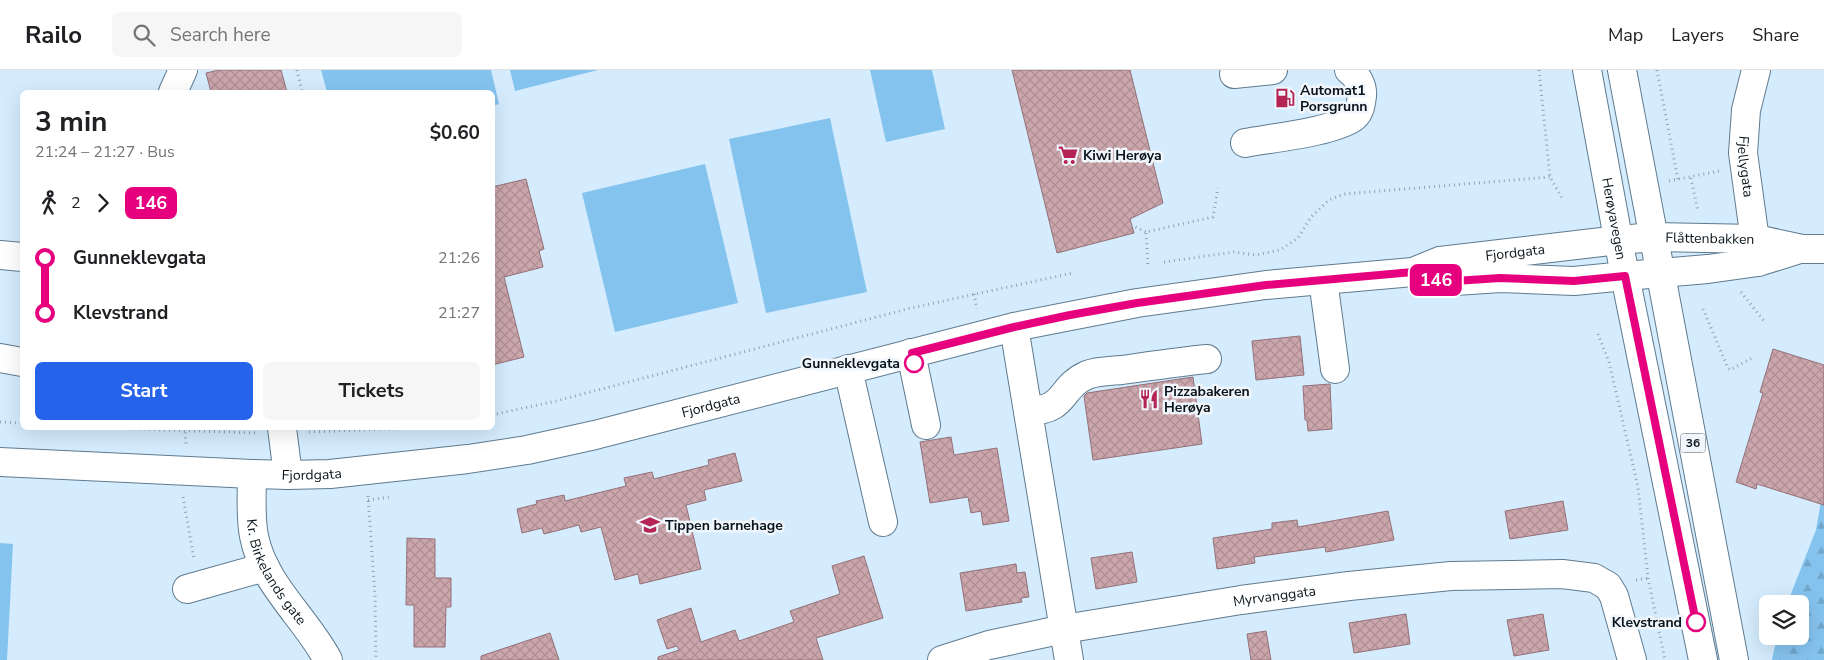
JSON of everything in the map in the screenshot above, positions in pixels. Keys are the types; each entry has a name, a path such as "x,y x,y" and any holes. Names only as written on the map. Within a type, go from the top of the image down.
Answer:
{"main road":[{"path":"174,90 183,70"},
{"path":"1234,74 1273,70"},
{"path":"1245,143 1335,127 1355,116 1361,106 1362,91 1356,75 1349,70"},
{"name":"Herøyavegen","path":"1587,70 1625,276 1703,660"},
{"name":"36","path":"1622,70 1734,660"},
{"name":"Fjellygata","path":"1756,70 1746,110 1743,153 1757,251"},
{"name":"Flåttenbakken","path":"1619,240 1654,237 1757,251 1813,249"},
{"name":"Fjordgata","path":"0,462 288,475 367,471 468,460 537,448 711,406 1014,327 1137,303 1266,285 1413,272 1440,261 1619,240"},
{"name":"Flåttenbakken","path":"1625,276 1708,269 1757,251"},
{"path":"0,255 20,257"},
{"name":"Fjordgata","path":"1413,272 1440,282 1500,278 1574,281 1625,276"},
{"path":"1323,280 1335,369"},
{"path":"1014,327 1069,660"},
{"path":"912,353 926,425"},
{"path":"0,358 20,362"},
{"path":"1028,411 1040,411 1054,406 1062,400 1071,385 1089,374 1207,359"},
{"path":"848,369 884,522"},
{"path":"282,430 288,475"},
{"name":"Kr. Birkelands gate","path":"252,474 251,512 254,537 265,567 288,603 321,646 328,660"},
{"path":"193,588 265,567"},
{"name":"Myrvanggata","path":"942,660 989,645 1064,629 1251,599 1349,586 1451,576 1562,574 1594,578 1608,586 1614,596 1632,660"}],"path":[{"path":"297,70 302,90"},
{"path":"1539,70 1550,177 1562,198"},
{"path":"1657,70 1678,180"},
{"path":"1665,182 1691,178 1744,165"},
{"path":"1164,262 1234,252 1256,255 1280,250 1298,238 1311,218 1329,200 1344,194 1550,177"},
{"path":"1691,178 1698,216"},
{"path":"1132,225 1146,232 1213,217 1218,188"},
{"path":"1146,232 1148,264"},
{"path":"495,413 556,401 911,308 1073,273"},
{"path":"1738,289 1764,321"},
{"path":"1703,309 1730,370 1752,358"},
{"path":"1598,334 1609,362 1638,487 1648,578 1666,660"},
{"path":"0,422 20,423"},
{"path":"184,430 186,448"},
{"path":"367,471 375,595 376,660"},
{"path":"188,491 183,497 193,588"}],"green space":[{"path":"321,70 491,70 499,104 495,105 495,90 326,90"},
{"path":"510,70 598,70 515,91"},
{"path":"870,70 932,70 945,129 886,142"},
{"path":"830,118 867,292 766,313 729,139"},
{"path":"705,164 738,303 615,332 582,193"},
{"path":"1824,484 1824,660 1772,660 1775,645 1809,645 1809,595 1791,595 1816,530"},
{"path":"0,543 13,544 7,660 0,660"}],"building":[{"path":"219,70 281,70 286,90 210,90 206,73"},
{"path":"1012,70 1130,70 1163,203 1130,219 1134,233 1057,253"},
{"path":"526,179 544,249 539,251 543,267 504,277 524,357 495,364 495,186"},
{"path":"1300,336 1304,375 1256,380 1252,341"},
{"path":"1773,349 1824,365 1824,505 1757,484 1756,489 1736,482 1763,393 1760,392"},
{"path":"1193,377 1202,444 1093,460 1084,396 1087,393"},
{"path":"1330,384 1332,429 1308,431 1307,420 1305,420 1303,386"},
{"path":"951,437 954,455 997,448 1009,521 983,525 981,511 971,513 968,497 930,503 920,442"},
{"path":"735,453 742,481 704,490 706,500 686,505 701,569 640,584 638,574 615,580 601,527 581,532 579,525 544,534 542,528 522,533 517,509 537,504 536,501 564,495 565,501 626,486 624,478 652,472 654,479 709,465 708,460"},
{"path":"1563,501 1568,530 1510,539 1505,511"},
{"path":"1388,511 1394,540 1326,552 1325,547 1254,557 1255,563 1217,569 1213,538 1272,529 1272,523 1297,520 1298,527"},
{"path":"407,538 435,539 435,578 451,578 451,607 446,607 445,647 414,647 414,605 406,605"},
{"path":"1132,552 1137,582 1096,589 1091,558"},
{"path":"864,556 883,618 816,638 823,660 658,660 658,657 679,650 677,646 667,649 657,620 691,608 701,642 735,630 739,641 794,622 790,611 840,594 832,566"},
{"path":"1016,564 1017,573 1025,572 1029,597 1021,598 1022,602 966,611 960,573"},
{"path":"1406,614 1410,644 1354,653 1349,623"},
{"path":"1543,614 1549,650 1514,656 1507,620"},
{"path":"1266,631 1271,660 1251,660 1247,634"},
{"path":"550,633 559,660 481,660 481,656"}],"bus line":[{"name":"146","path":"914,363 912,353 1014,327 1137,303 1266,285 1413,272 1440,282 1500,278 1574,281 1625,276 1696,622"}],"place":[{"name":"Automat1 Porsgrunn","path":"1285,98"},
{"name":"Kiwi Herøya","path":"1068,155"},
{"name":"Gunneklevgata","path":"914,363"},
{"name":"Pizzabakeren Herøya","path":"1149,399"},
{"name":"Tippen barnehage","path":"650,525"},
{"name":"Klevstrand","path":"1696,622"}]}
